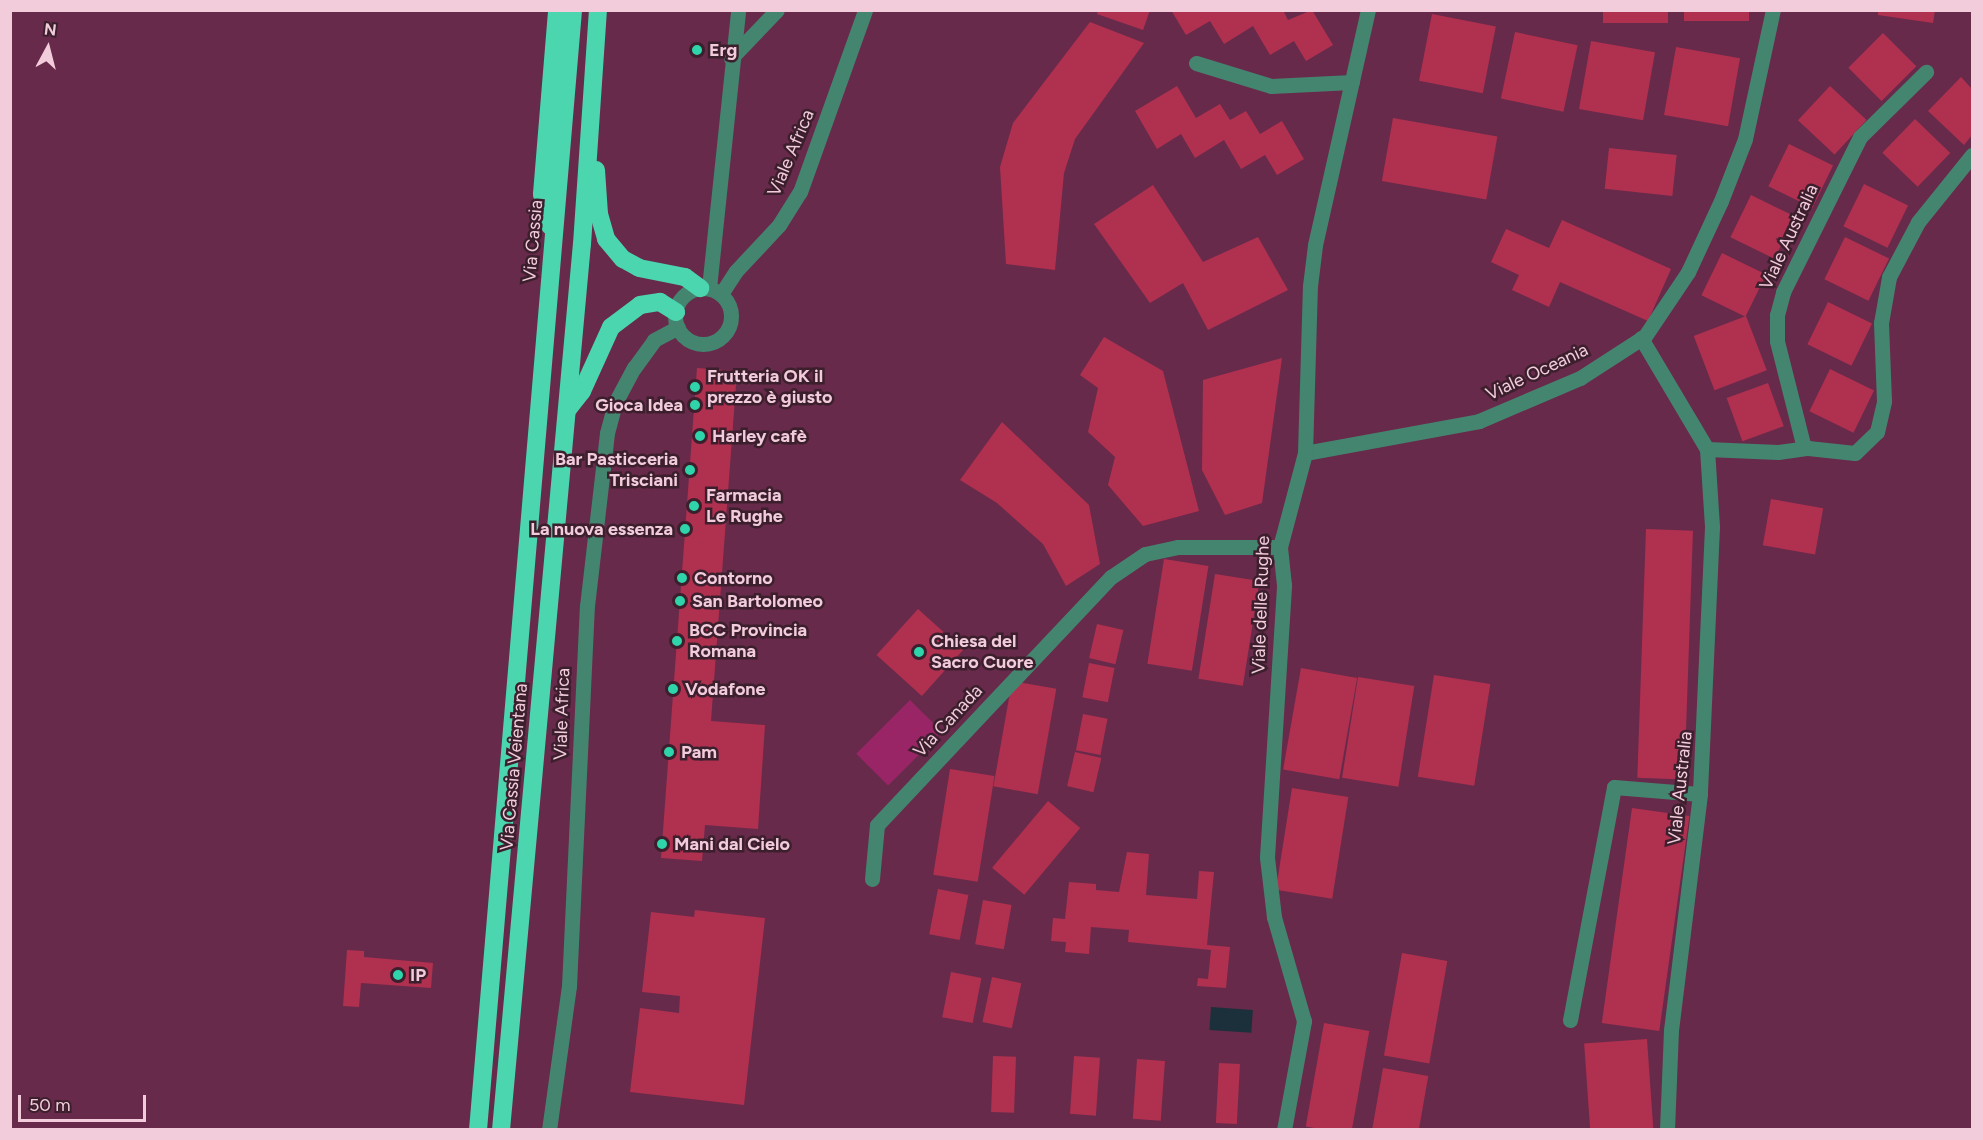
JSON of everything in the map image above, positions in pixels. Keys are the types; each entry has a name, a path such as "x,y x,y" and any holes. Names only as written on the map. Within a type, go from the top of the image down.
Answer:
{"highway":[{"path":"554,239 542,194 557,10"},
{"name":"Via Cassia","path":"534,476 573,10"},
{"path":"568,409 598,10"},
{"path":"588,141 606,239 623,259 639,268 685,277 710,290"},
{"path":"568,409 582,391 611,327 640,305 660,302 677,320"},
{"name":"Via Cassia Veientana","path":"501,1130 568,409"},
{"name":"Via Cassia Veientana","path":"478,1130 534,476"}],"street":[{"path":"677,320 693,341 707,343 718,339 731,317 710,290 731,58 738,10"},
{"path":"731,58 777,10"},
{"name":"Viale Africa","path":"549,1130 569,986 587,606 607,433 615,403 634,368 654,340 677,320 686,294 710,290 736,272 779,225 800,192 865,10"},
{"name":"Viale delle Rughe","path":"1284,1130 1304,1021 1274,917 1267,857 1284,585 1280,547 1305,453 1310,286 1368,10"},
{"name":"Viale Oceania","path":"1305,453 1479,421 1580,378 1641,338 1688,272 1721,201 1744,139 1773,10"},
{"path":"1196,63 1271,86 1352,82"},
{"name":"Viale Australia","path":"1804,448 1777,341 1776,315 1783,292 1860,137 1926,72"},
{"path":"1707,449 1778,453 1804,448 1855,453 1878,432 1884,401 1881,323 1889,277 1918,222 1972,155"},
{"name":"Viale Australia","path":"1641,338 1707,449 1712,586 1701,794 1671,1029 1667,1130"},
{"name":"Via Canada","path":"872,879 877,825 1111,577 1145,554 1178,547 1280,547"},
{"path":"1570,1020 1614,787 1701,794"}],"shaded area":[{"path":"910,700 942,732 888,786 856,754"}],"water":[{"path":"1211,1007 1253,1010 1251,1033 1209,1030"}],"building":[{"path":"1098,10 1150,10 1143,30 1097,14"},
{"path":"1171,10 1283,10 1288,20 1312,10 1333,45 1306,61 1294,41 1270,55 1253,26 1224,44 1210,21 1186,35"},
{"path":"1603,10 1668,10 1668,23 1603,23"},
{"path":"1684,10 1749,10 1749,21 1684,21"},
{"path":"1878,10 1935,10 1933,23 1878,15"},
{"path":"1432,14 1496,26 1483,93 1419,81"},
{"path":"1090,22 1144,43 1075,139 1064,173 1055,270 1006,264 1000,167 1013,123"},
{"path":"1515,32 1578,45 1563,112 1501,99"},
{"path":"1883,33 1916,66 1882,101 1848,68"},
{"path":"1591,41 1655,52 1643,120 1579,109"},
{"path":"1676,47 1740,58 1728,126 1664,115"},
{"path":"1961,77 1972,89 1972,135 1964,145 1928,111"},
{"path":"1177,86 1196,118 1220,104 1230,120 1246,111 1260,134 1282,121 1304,159 1277,175 1265,155 1241,169 1224,140 1195,158 1181,134 1157,149 1135,111"},
{"path":"1830,86 1867,120 1835,154 1798,120"},
{"path":"1393,118 1497,136 1486,199 1382,181"},
{"path":"1915,119 1950,153 1918,187 1882,153"},
{"path":"1789,144 1833,165 1812,208 1768,186"},
{"path":"1609,148 1677,155 1672,196 1605,189"},
{"path":"1864,184 1908,205 1887,248 1843,226"},
{"path":"1153,185 1203,262 1258,237 1288,290 1208,330 1183,283 1150,303 1094,224"},
{"path":"1751,195 1795,216 1774,259 1730,237"},
{"path":"1562,220 1671,269 1648,321 1560,282 1549,307 1512,290 1519,275 1491,262 1506,229 1549,248"},
{"path":"1845,237 1889,258 1868,301 1824,279"},
{"path":"1722,253 1766,274 1745,317 1701,295"},
{"path":"1828,302 1872,323 1851,366 1807,344"},
{"path":"1746,316 1767,370 1715,390 1694,336"},
{"path":"1104,337 1163,371 1199,511 1143,526 1108,485 1115,457 1088,432 1098,388 1080,375"},
{"path":"1282,358 1262,503 1225,515 1202,470 1203,380"},
{"path":"697,368 737,371 711,721 765,725 758,829 705,825 702,861 661,858"},
{"path":"1830,369 1874,390 1853,433 1809,411"},
{"path":"1768,383 1784,426 1742,441 1727,398"},
{"path":"1002,422 1089,505 1100,564 1066,586 1043,544 997,503 960,480"},
{"path":"1771,499 1823,508 1815,554 1763,545"},
{"path":"1646,529 1693,531 1684,779 1637,778"},
{"path":"1164,559 1208,566 1192,671 1147,664"},
{"path":"1215,574 1259,581 1243,686 1198,679"},
{"name":"Chiesa del Sacro Cuore","path":"918,609 963,650 922,696 877,655"},
{"path":"1097,624 1123,630 1115,664 1089,658"},
{"path":"1089,663 1115,668 1108,702 1082,697"},
{"path":"1301,668 1357,678 1339,779 1283,769"},
{"path":"1434,675 1490,684 1474,786 1418,777"},
{"path":"1358,677 1414,686 1398,787 1342,778"},
{"path":"1012,681 1056,689 1038,794 993,786"},
{"path":"1083,714 1108,719 1100,755 1076,750"},
{"path":"1075,752 1101,758 1093,792 1067,786"},
{"path":"950,769 994,776 978,882 933,875"},
{"path":"1292,788 1348,797 1332,899 1276,890"},
{"path":"1048,801 1080,828 1024,895 992,868"},
{"path":"1632,808 1689,816 1659,1031 1602,1023"},
{"path":"1127,852 1149,854 1146,895 1197,899 1199,871 1214,872 1207,945 1230,947 1226,988 1197,986 1198,978 1208,979 1211,950 1128,942 1129,930 1091,927 1089,954 1065,952 1066,942 1051,941 1053,918 1065,919 1069,882 1096,884 1096,890 1119,892"},
{"path":"938,889 968,895 960,940 929,934"},
{"path":"983,900 1012,905 1004,949 975,944"},
{"path":"695,910 765,918 744,1105 630,1092 640,1008 679,1013 680,996 642,992 651,912 694,917"},
{"path":"347,950 364,951 364,957 433,963 431,988 361,983 359,1007 343,1006"},
{"path":"1402,953 1447,961 1429,1063 1384,1055"},
{"path":"951,972 981,978 973,1023 942,1017"},
{"path":"992,977 1021,983 1012,1028 982,1022"},
{"path":"1324,1023 1369,1031 1352,1130 1326,1130 1306,1126"},
{"path":"1647,1039 1653,1130 1590,1130 1584,1043"},
{"path":"993,1056 1016,1057 1014,1113 991,1112"},
{"path":"1074,1056 1100,1058 1096,1116 1070,1114"},
{"path":"1137,1059 1165,1061 1161,1121 1133,1119"},
{"path":"1219,1063 1240,1064 1237,1124 1216,1123"},
{"path":"1383,1068 1428,1076 1419,1130 1372,1130"}],"place":[{"name":"Erg","path":"697,50"},
{"name":"Frutteria OK il prezzo è giusto","path":"695,387"},
{"name":"Gioca Idea","path":"695,405"},
{"name":"Harley cafè","path":"700,436"},
{"name":"Bar Pasticceria Trisciani","path":"690,470"},
{"name":"Farmacia Le Rughe","path":"694,506"},
{"name":"La nuova essenza","path":"685,529"},
{"name":"Contorno","path":"682,578"},
{"name":"San Bartolomeo","path":"680,601"},
{"name":"BCC Provincia Romana","path":"677,641"},
{"name":"Chiesa del Sacro Cuore","path":"919,652"},
{"name":"Vodafone","path":"673,689"},
{"name":"Pam","path":"669,752"},
{"name":"Mani dal Cielo","path":"662,844"},
{"name":"IP","path":"398,975"}]}
